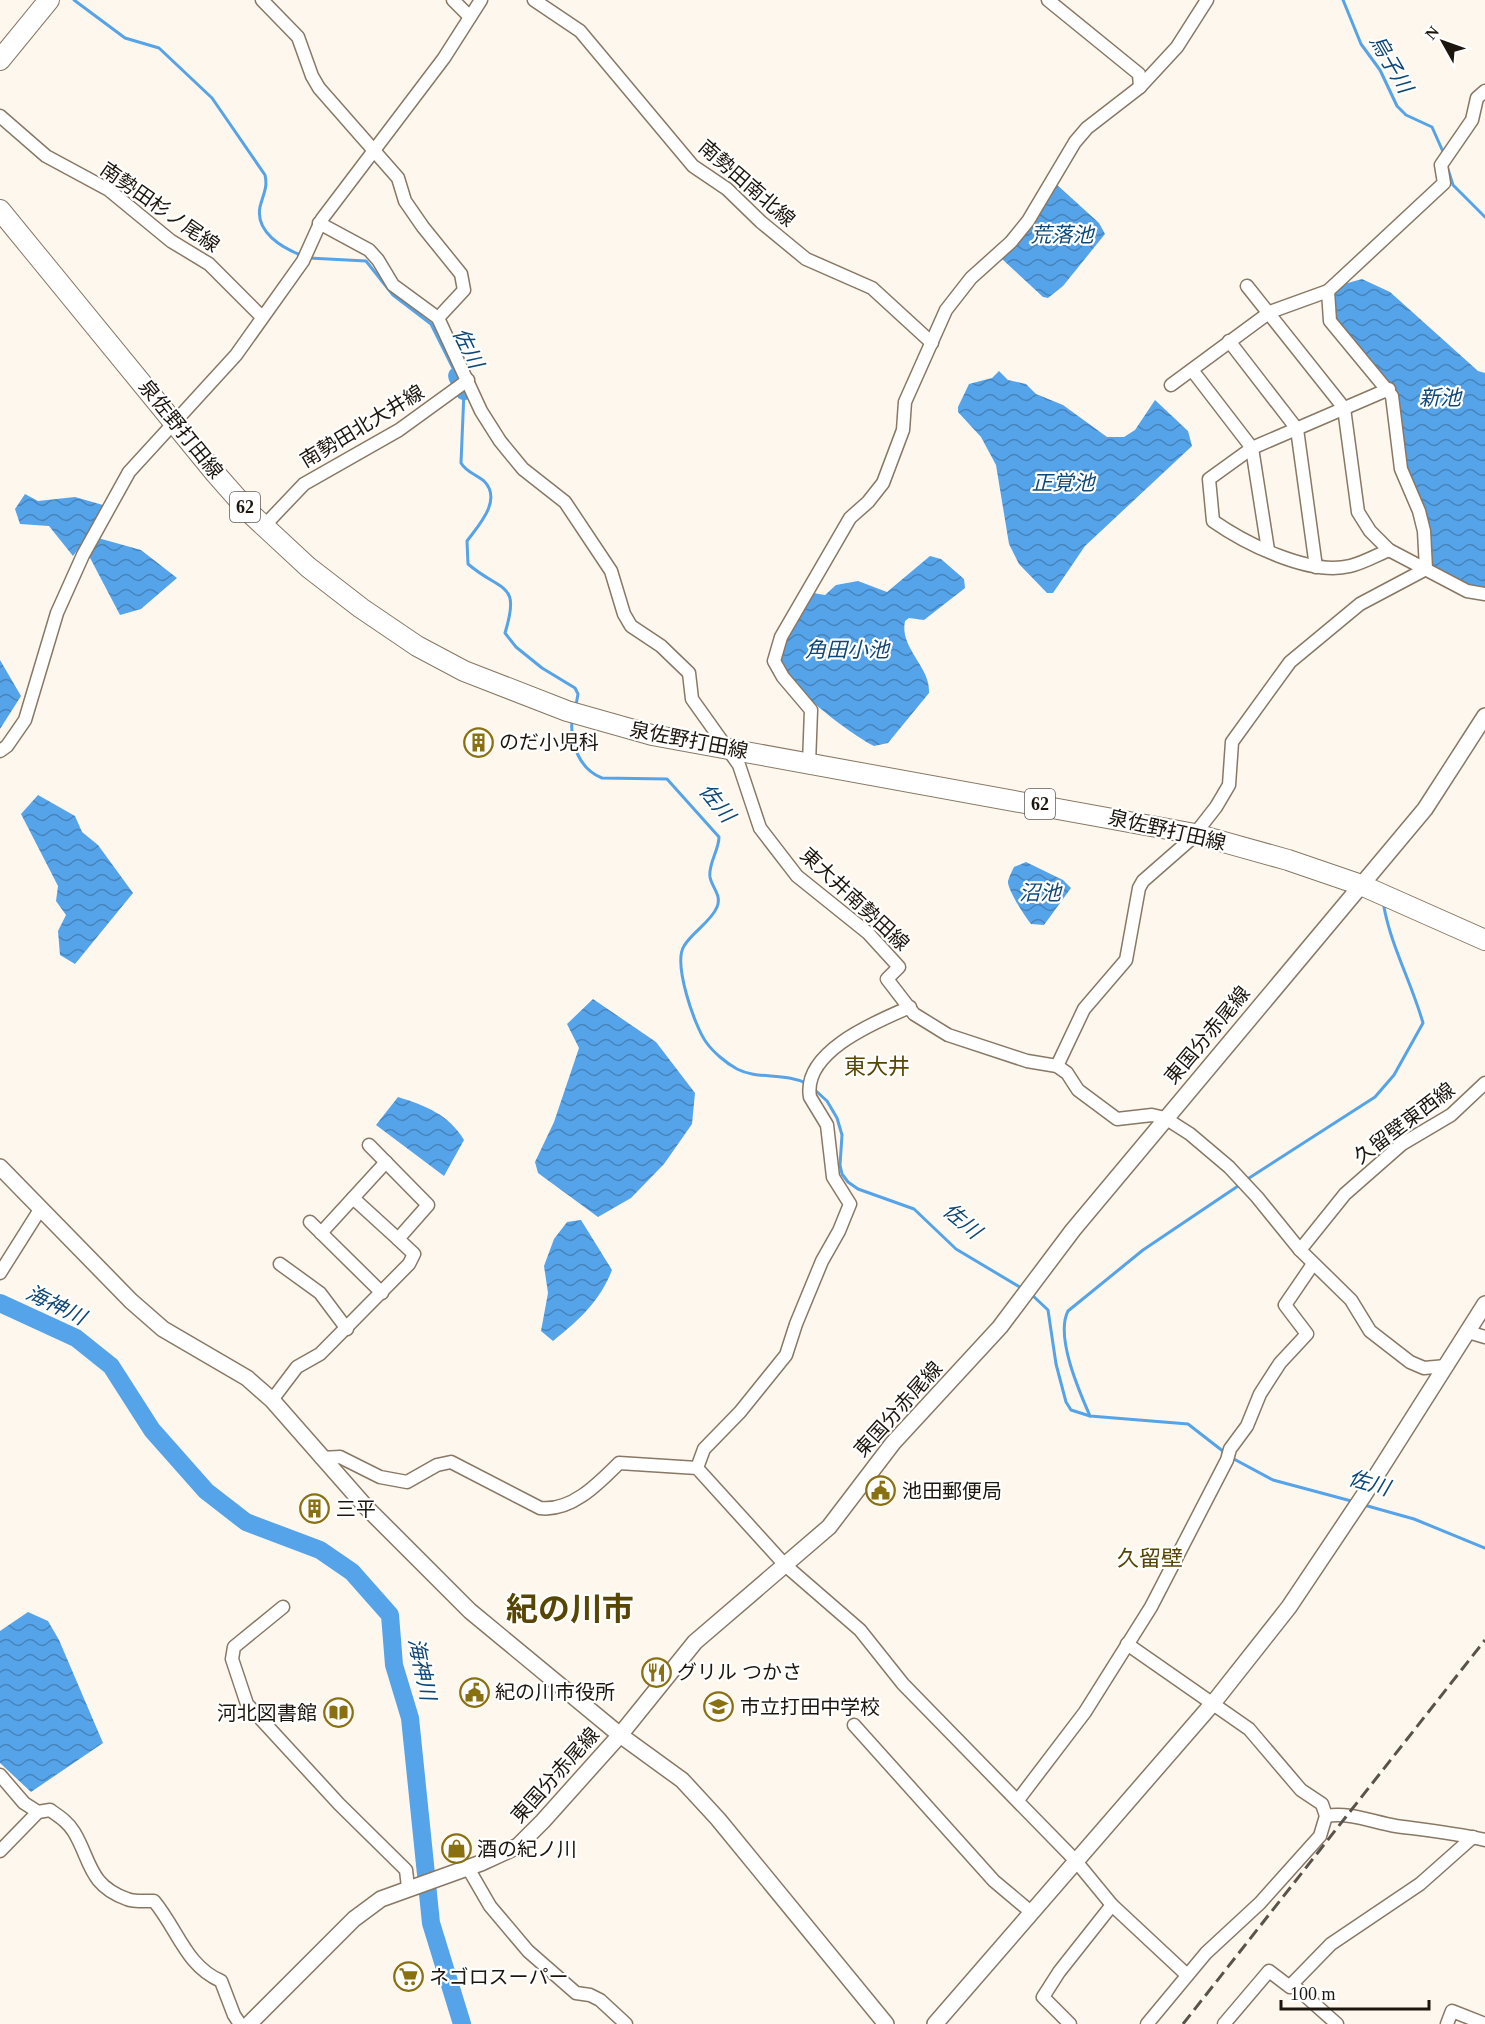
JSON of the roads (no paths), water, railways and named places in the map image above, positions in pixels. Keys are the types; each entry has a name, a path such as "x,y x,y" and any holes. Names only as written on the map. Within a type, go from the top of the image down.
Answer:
{"main road":[{"path":"0,60 49,0"},
{"name":"泉佐野打田線","path":"0,210 175,421 215,473 264,526 308,567 352,601 417,646 464,671 574,714 652,735 1195,834 1288,860 1361,885 1485,940"}],"street":[{"path":"262,0 298,37 312,76 319,88 393,171 405,201 423,228 461,274 464,290 438,318"},
{"path":"453,0 470,17"},
{"path":"0,751 8,746 25,720 57,613 83,555 129,472 236,355 305,256 320,223 444,58 481,0"},
{"name":"南勢田南北線","path":"534,0 580,31 693,166 726,189 806,259 872,288 932,343"},
{"path":"1048,0 1139,74 1140,87"},
{"path":"809,764 811,710 783,677 774,661 781,637 850,518 868,502 883,483 903,430 905,402 946,310 971,278 1011,242 1028,221 1075,142 1087,128 1140,87 1177,47 1207,0"},
{"path":"1171,386 1270,312 1328,291 1444,183 1445,160 1472,120 1477,98 1485,91"},
{"name":"南勢田杉ノ尾線","path":"0,116 46,156 109,190 171,241 209,264 261,316"},
{"name":"東大井南勢田線","path":"320,223 369,250 393,285 438,318 463,384 500,441 523,469 564,502 611,571 624,614 631,626 662,646 689,673 692,699 740,765 760,828 797,876 868,933 899,967 887,980 914,1014 948,1035 1026,1061 1057,1066"},
{"path":"1246,286 1270,312 1344,408 1358,512 1370,531 1389,550 1467,591 1485,594"},
{"path":"1328,291 1330,321 1389,389 1392,396 1401,469 1419,511 1424,531 1426,569"},
{"path":"1229,341 1297,429 1316,567"},
{"path":"1192,370 1252,448 1268,550"},
{"name":"南勢田北大井線","path":"264,526 304,483 399,430 463,384"},
{"path":"1389,389 1252,448 1209,479 1213,521 1268,550 1316,567 1351,566 1389,550"},
{"path":"1426,569 1360,604 1290,662 1232,742 1230,785 1216,807 1195,834 1143,881 1139,888 1126,960 1084,1009 1057,1066 1067,1073 1078,1090 1117,1119 1152,1116 1165,1118 1190,1134 1229,1167 1300,1250 1351,1300 1370,1330 1410,1362 1424,1368 1446,1366"},
{"name":"東国分赤尾線","path":"249,2024 354,1919 381,1899 408,1887 468,1868 518,1845 543,1821 620,1735 695,1642 829,1527 887,1450 981,1350 1073,1230 1425,809 1485,716"},
{"path":"697,1468 704,1449 740,1412 786,1355 822,1261 839,1231 850,1204 833,1177 827,1125 811,1087 816,1070 846,1037 910,1007"},
{"name":"久留壁東西線","path":"1300,1250 1345,1194 1402,1144 1451,1115 1485,1083"},
{"path":"369,1145 428,1205 398,1239"},
{"path":"321,1233 386,1162"},
{"path":"0,1167 131,1301 163,1329 248,1378 272,1400 321,1458 470,1611 620,1735 682,1780 700,1798 886,2024"},
{"path":"272,1400 297,1367 320,1354 347,1329 409,1264 414,1254 353,1198"},
{"path":"0,1274 41,1209"},
{"path":"310,1222 382,1293"},
{"path":"280,1264 320,1293 347,1329"},
{"path":"1018,1800 1084,1712 1151,1607 1228,1455 1247,1426 1260,1394 1280,1363 1307,1335 1285,1305 1313,1264"},
{"path":"934,2024 1214,1702 1289,1607 1355,1509 1485,1304"},
{"path":"1468,1332 1485,1337"},
{"path":"321,1458 340,1457 380,1477 407,1482 437,1465 451,1462 540,1508 556,1510 585,1494 619,1463 697,1468 785,1565 860,1630 903,1684 1075,1860 1112,1905 1186,1975"},
{"path":"283,1607 234,1647 232,1659 247,1704 339,1804 406,1870 408,1887"},
{"path":"1127,1644 1200,1696 1214,1702 1249,1730 1301,1790 1322,1804 1326,1816 1320,1836 1260,1903 1186,1975 1147,2024"},
{"path":"854,1725 994,1881 1031,1912"},
{"path":"0,1775 24,1803 38,1812"},
{"path":"0,1851 38,1812 50,1810 67,1822 75,1833 89,1869 108,1889 128,1900 154,1901 168,1918 195,1965 205,1974 221,1981 234,2015 240,2024"},
{"path":"1326,1816 1347,1814 1395,1826 1479,1838"},
{"path":"1224,2024 1269,1971 1290,1987 1331,1944 1420,1884 1479,1838"},
{"path":"468,1868 490,1906 528,1951 576,1993 590,1995 600,2000 626,2024"},
{"path":"1070,2024 1043,1997 1059,1972 1112,1905"},
{"path":"1292,1984 1336,2024"},
{"path":"1447,2024 1452,2010 1485,2024"}],"water":[{"name":"荒落池","path":"1055,183 1099,223 1105,234 1063,286 1048,298 1043,297 1002,259 1002,254"},
{"name":"新池","path":"1362,279 1390,292 1478,371 1485,373 1485,589 1466,585 1430,564 1404,468 1394,393 1335,321 1332,292 1337,286"},
{"name":"正覚池","path":"999,371 1008,380 1026,384 1036,394 1063,405 1107,437 1124,437 1135,430 1155,400 1188,431 1192,446 1085,546 1053,593 1047,593 1019,564 1009,544 996,465 981,437 958,412 958,407 969,384 992,378"},
{"path":"25,494 38,501 75,497 103,505 91,532 73,556 49,526 20,524 15,509"},
{"path":"98,538 141,550 177,578 141,609 120,615 88,554"},
{"name":"角田小池","path":"930,556 941,559 964,579 965,588 924,620 909,618 905,621 906,640 925,675 929,693 888,743 874,746 835,720 792,681 783,669 780,659 783,642 813,593 825,595 836,585 858,581 887,592"},
{"path":"0,660 21,696 0,729"},
{"path":"38,795 75,816 82,832 98,845 133,893 75,964 60,955 58,931 66,915 56,901 58,886 21,814"},
{"name":"沼池","path":"1026,862 1063,880 1071,888 1044,925 1031,924 1008,885 1008,879 1014,867"},
{"path":"593,999 656,1042 695,1093 692,1124 664,1164 631,1198 598,1217 538,1173 535,1162 554,1122 579,1048 567,1024"},
{"path":"398,1097 436,1112 458,1131 464,1140 444,1176 376,1125"},
{"path":"581,1220 612,1270 595,1301 553,1341 541,1331 548,1293 544,1266 554,1239 567,1222"},
{"path":"28,1612 48,1621 59,1640 103,1743 31,1792 0,1763 0,1631"}],"waterway":[{"name":"佐川","path":"74,0 125,38 159,48 212,98 265,175 266,187 260,207 260,216 266,231 279,244 303,256"},
{"name":"烏子川","path":"1343,0 1361,44 1380,70 1397,106 1406,115 1432,127 1444,154"},
{"name":"烏子川","path":"1446,163 1453,185 1485,217"},
{"name":"佐川","path":"309,258 366,261 393,295 431,324 457,376"},
{"name":"佐川","path":"457,376 464,391"},
{"name":"佐川","path":"464,391 461,463 484,481 491,496 487,512 467,541 468,564 505,590 511,604 505,633 516,647 542,668 575,688 578,694 576,705"},
{"name":"佐川","path":"572,720 573,738 578,754 582,762 594,774 602,778 667,779 719,837 710,872 718,899 717,907 687,941 681,954 686,994 706,1042 728,1064 737,1069 754,1074 790,1078 808,1084"},
{"path":"1246,1180 1375,1097 1394,1075 1423,1023 1387,922 1384,907"},
{"name":"佐川","path":"815,1090 827,1101 837,1118 842,1135 840,1165 842,1174 848,1182 858,1189 914,1209 956,1249 1023,1289"},
{"path":"1090,1416 1066,1349 1064,1334 1068,1311 1143,1250 1241,1184"},
{"name":"佐川","path":"1031,1294 1048,1310 1056,1364 1066,1402 1071,1410 1090,1416 1188,1424 1224,1452"},
{"name":"海神川","path":"0,1303 76,1338 111,1366 152,1430 206,1491 246,1522 320,1550 352,1572 390,1615 394,1665 410,1718 431,1923 462,2024"},
{"name":"佐川","path":"1232,1458 1273,1480 1355,1502"},
{"name":"佐川","path":"1364,1505 1414,1519 1485,1548"}],"railway":[{"path":"1183,2024 1485,1640"}],"place":[{"name":"のだ小児科","path":"478,742"},
{"name":"池田郵便局","path":"881,1491"},
{"name":"三平","path":"315,1509"},
{"name":"グリル つかさ","path":"656,1672"},
{"name":"紀の川市役所","path":"474,1692"},
{"name":"市立打田中学校","path":"719,1707"},
{"name":"河北図書館","path":"338,1713"},
{"name":"酒の紀ノ川","path":"456,1849"},
{"name":"ネゴロスーパー","path":"408,1977"}],"district":[{"name":"東大井","path":"877,1066"},
{"name":"久留壁","path":"1150,1558"},
{"name":"紀の川市","path":"570,1609"}]}
